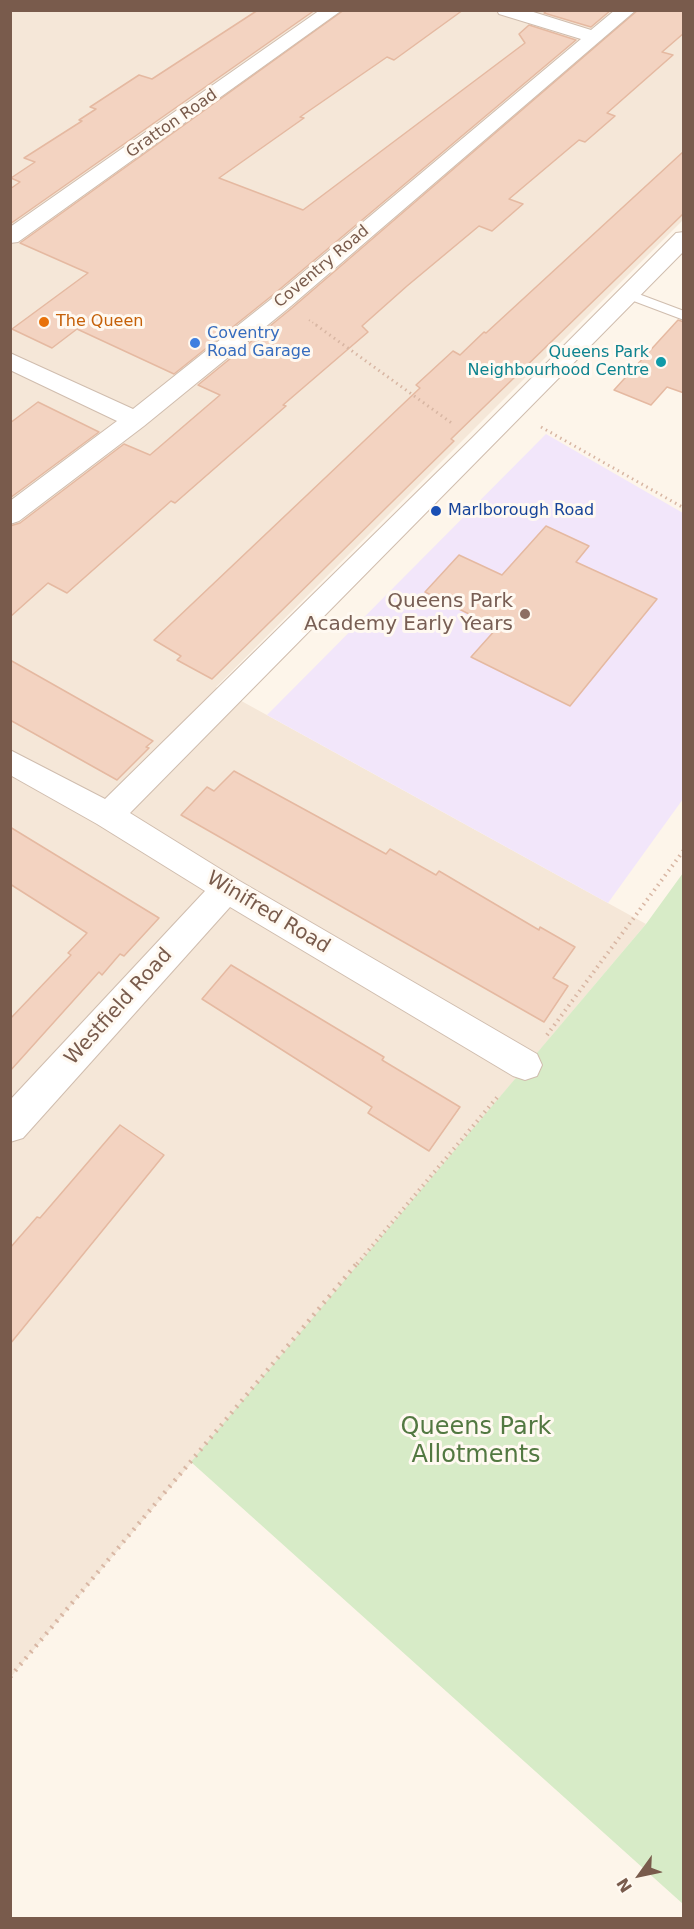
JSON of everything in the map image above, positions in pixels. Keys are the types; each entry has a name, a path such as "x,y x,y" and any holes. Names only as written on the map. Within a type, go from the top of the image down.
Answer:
{"street":[{"name":"Gratton Road","path":"10,237 333,10"},
{"path":"506,10 593,37"},
{"name":"Coventry Road","path":"10,516 135,420 283,301 627,10"},
{"path":"108,815 481,444 684,238"},
{"path":"10,360 135,420"},
{"name":"Winifred Road","path":"10,761 108,815 226,889 525,1065"},
{"name":"Westfield Road","path":"10,1126 226,889"}],"lane":[{"path":"628,294 684,316"}],"path":[{"path":"283,301 481,444"},
{"path":"550,432 684,508"},
{"path":"10,1677 525,1065 684,850"}],"shaded area":[{"path":"11,11 683,11 683,220 216,687 646,924 11,1677"},
{"name":"Queens Park Academy Early Years","path":"546,434 683,513 683,799 608,903 267,715"}],"green space":[{"name":"Queens Park Allotments","path":"683,873 683,1904 191,1462 646,924"}],"building":[{"path":"258,10 315,10 10,224 10,189 20,182 11,178 35,162 24,158 82,121 79,120 96,109 90,107 139,75 152,79"},
{"path":"344,10 463,10 394,60 387,57 300,117 304,118 219,178 303,210 525,43 519,34 529,25 576,40 274,294 174,374 77,329 52,348 12,329 88,273 20,243"},
{"path":"548,10 611,10 591,27 544,13"},
{"path":"638,10 684,10 684,33 662,52 673,55 607,113 615,116 585,142 579,140 509,199 523,204 492,231 479,226 407,286 362,326 368,332 175,503 171,501 67,593 48,583 10,617 10,526 20,523 124,444 150,455 220,395 198,385 292,308"},
{"path":"684,151 684,213 451,439 454,441 212,679 177,660 181,656 154,640 420,388 416,385 453,351 460,355 484,332 486,333"},
{"name":"Queens Park Neighbourhood Centre","path":"678,320 684,322 684,393 667,387 651,405 614,390"},
{"path":"38,402 99,432 10,498 10,423"},
{"path":"546,526 589,546 576,562 657,599 570,706 471,657 497,628 425,592 459,555 502,575"},
{"path":"10,660 153,741 146,747 149,748 117,780 10,720"},
{"path":"234,771 386,854 390,849 436,875 439,871 539,930 540,927 575,947 553,978 568,986 544,1022 181,815 207,787 214,791"},
{"path":"10,827 159,918 124,956 120,954 102,975 99,972 10,1071 10,1019 71,955 68,953 87,933 10,884"},
{"path":"231,965 384,1057 382,1060 460,1107 429,1151 368,1113 372,1107 202,999"},
{"path":"120,1125 164,1155 10,1344 10,1248 37,1217 40,1218"}],"place":[{"name":"The Queen","path":"44,322"},
{"name":"Coventry Road Garage","path":"195,343"},
{"name":"Queens Park Neighbourhood Centre","path":"661,362"},
{"name":"Marlborough Road","path":"436,511"},
{"name":"Queens Park Academy Early Years","path":"525,614"}]}
